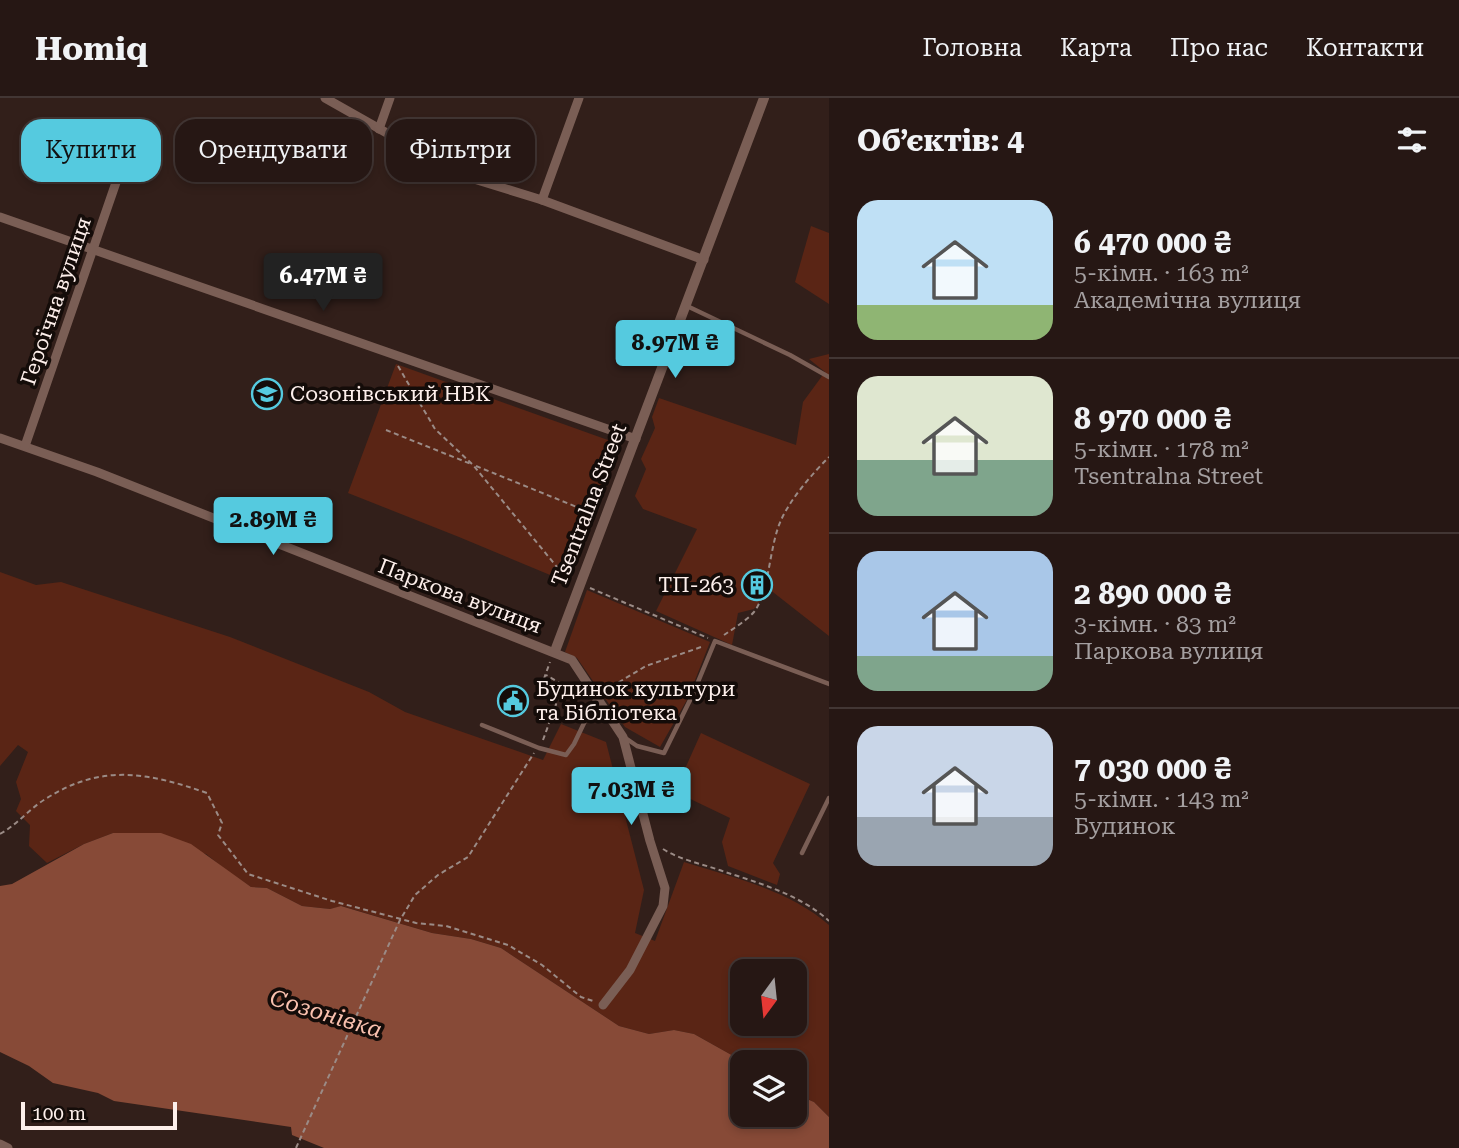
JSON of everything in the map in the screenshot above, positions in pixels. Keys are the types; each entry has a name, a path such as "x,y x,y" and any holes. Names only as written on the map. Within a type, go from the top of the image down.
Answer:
{"street":[{"path":"325,98 461,175 542,200 704,260"},
{"path":"379,130 390,98"},
{"path":"542,200 579,98"},
{"name":"Tsentralna Street","path":"555,651 764,98"},
{"name":"Героїчна вулиця","path":"26,446 116,182"},
{"path":"0,217 390,351 635,439"},
{"name":"Паркова вулиця","path":"0,438 555,651 572,660 623,737 665,888 663,906 631,970 603,1005"},
{"path":"0,1144 8,1148"}],"lane":[{"path":"686,306 790,355 829,377"},
{"path":"623,737 637,746 664,753 715,641 829,684"},
{"path":"482,725 539,748 566,755 597,695"},
{"path":"802,853 829,798"}],"path":[{"path":"390,351 435,429 473,465 557,567 579,583 715,641"},
{"path":"386,430 604,519"},
{"path":"597,695 646,666 715,641 754,611 761,599 771,550 782,517 814,472 829,457"},
{"path":"541,687 548,669"},
{"path":"296,1148 400,920 415,895 438,875 468,856 545,737 563,685 546,675"},
{"path":"0,834 44,800 71,784 113,773 168,779 207,793 222,822 218,835 248,874 400,920 446,926 508,946 542,965 581,997 603,1005"},
{"path":"650,841 674,856 725,872 814,907 829,921"}],"shaded area":[{"path":"811,226 829,233 829,304 795,282"},
{"path":"829,354 829,636 769,589 754,609 738,613 732,645 656,611 697,529 643,509 635,496 646,469 641,459 655,428 652,417 659,398 796,445 803,402 825,372 809,359"},
{"path":"396,364 619,444 567,582 348,493"},
{"path":"0,572 36,585 61,582 230,637 369,692 405,712 543,760 561,724 606,742 644,890 635,933 655,941 684,862 779,894 814,913 829,925 829,1117 814,1102 807,1099 807,1050 730,1050 730,1054 694,1034 674,1030 649,1034 619,1026 501,948 471,939 432,933 342,906 330,909 302,906 267,888 251,887 206,854 113,833 47,863 29,846 30,825 16,811 21,799 16,782 28,752 18,745 0,766"},
{"path":"587,590 710,642 688,698 660,747 625,727 577,658 565,652"},
{"path":"701,733 810,784 773,863 780,874 777,885 728,866 722,842 730,818 680,794 672,776 684,771"}],"water":[{"name":"Созонівка","path":"113,833 161,833 191,844 251,887 267,888 302,906 330,909 341,906 432,933 471,939 501,948 619,1026 649,1034 674,1030 694,1034 730,1054 730,1127 807,1127 807,1099 814,1102 829,1117 829,1148 324,1148 292,1135 291,1127 114,1101 98,1093 53,1083 29,1066 0,1052 0,886 12,884 84,844"}],"place":[{"name":"Созонівський НВК","path":"267,394"},
{"name":"ТП-263","path":"757,585"},
{"name":"Будинок культури та Бібліотека","path":"513,701"}]}
